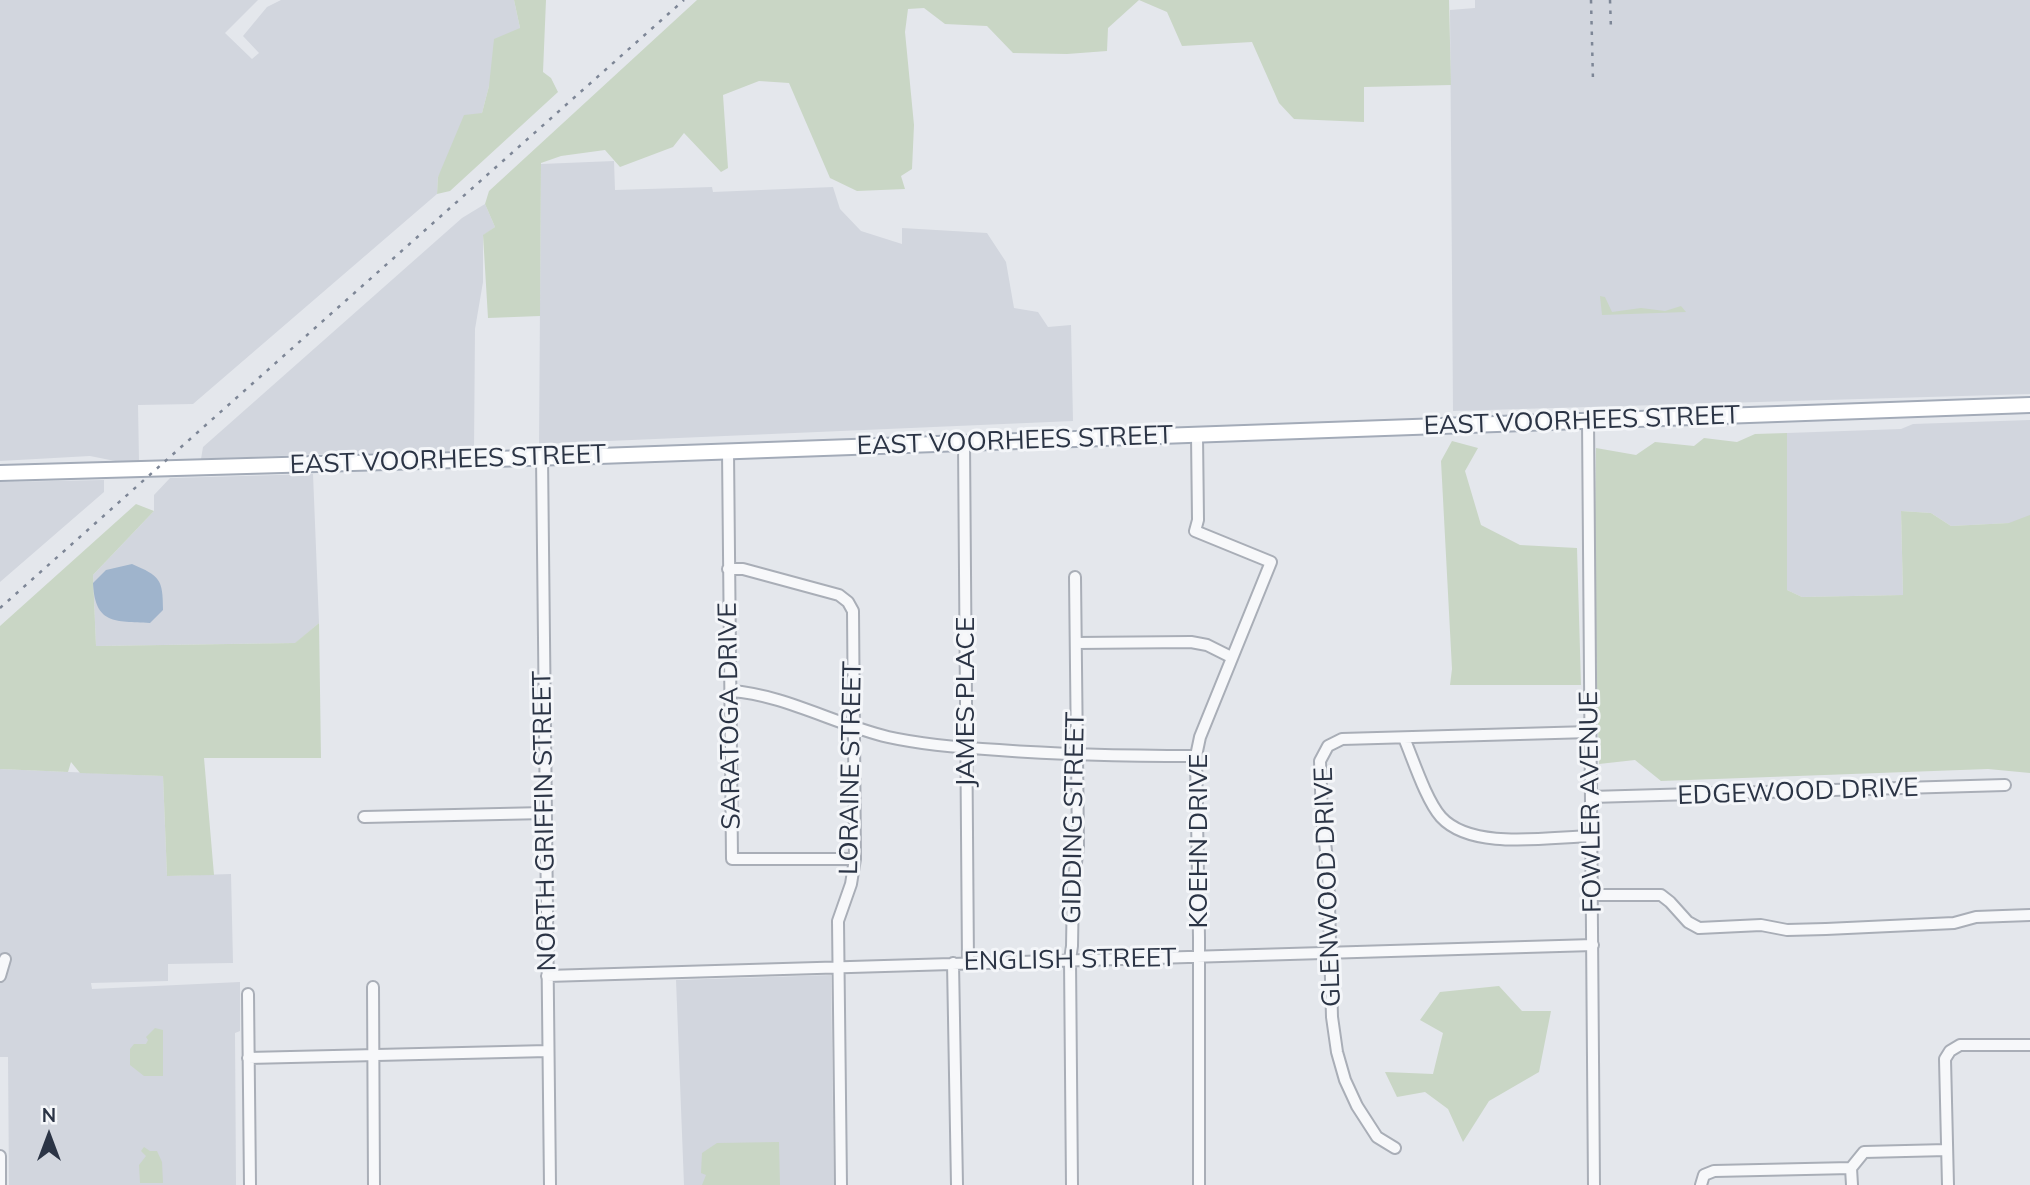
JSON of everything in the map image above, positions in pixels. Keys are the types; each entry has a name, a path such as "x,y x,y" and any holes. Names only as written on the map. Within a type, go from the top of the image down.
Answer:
{"main road":[{"name":"EAST VOORHEES STREET","path":"0,473 728,451 2030,405"}],"street":[{"name":"FOWLER AVENUE","path":"1588,420 1594,1185"},
{"name":"KOEHN DRIVE","path":"1197,435 1198,520 1195,531 1270,562 1200,737 1196,756 1199,1185"},
{"name":"JAMES PLACE","path":"964,442 968,962"},
{"name":"SARATOGA DRIVE","path":"728,451 732,859 855,859"},
{"name":"NORTH GRIFFIN STREET","path":"542,457 550,1185"},
{"name":"LORAINE STREET","path":"728,569 755,572 839,595 848,601 853,611 855,859 851,884 838,921 841,1185"},
{"name":"GIDDING STREET","path":"1072,1185 1070,960 1078,846 1075,577"},
{"path":"1076,643 1191,642 1207,645 1231,657"},
{"path":"731,691 752,692 890,737 966,748 1075,756 1196,756"},
{"name":"GLENWOOD DRIVE","path":"1395,1147 1377,1137 1357,1106 1345,1080 1337,1052 1332,1017 1328,867 1322,818 1320,761 1328,747 1342,739 1590,732"},
{"path":"1404,738 1441,816 1464,834 1489,839 1592,836"},
{"name":"EDGEWOOD DRIVE","path":"1591,797 2005,785"},
{"path":"364,817 545,813"},
{"path":"1593,895 1661,895 1688,922 1699,928 1761,925 1787,930 1826,929 1954,923 1976,917 2030,915"},
{"name":"ENGLISH STREET","path":"547,976 1593,946"},
{"path":"0,976 5,959"},
{"path":"953,963 957,1185"},
{"path":"373,987 374,1185"},
{"path":"248,993 250,1185"},
{"path":"1948,1185 1945,1059 1950,1051 1960,1045 2029,1044"},
{"path":"248,1058 548,1051"},
{"path":"1852,1185 1852,1168 1864,1152 1947,1150"},
{"path":"0,1156 0,1185"},
{"path":"1703,1180 1714,1171 1852,1168"}],"shaded area":[{"path":"0,0 258,0 225,33 252,59 259,53 243,36 267,7 281,0 514,0 520,28 489,86 482,113 438,177 437,194 193,404 138,405 139,461 115,461 90,456 0,461"},
{"path":"1475,0 2030,0 2030,394 1453,411 1450,10 1475,8"},
{"path":"614,161 615,190 712,187 713,192 833,187 840,209 861,231 902,244 902,228 987,233 1006,262 1014,308 1038,312 1048,327 1071,325 1073,421 539,444 541,164"},
{"path":"485,204 495,227 483,236 483,282 475,329 474,450 347,454 337,457 327,454 201,459 203,447 462,218"},
{"path":"2030,420 2030,522 1951,526 1931,513 1901,511 1903,595 1802,597 1787,590 1787,433 1901,429 1913,424"},
{"path":"313,474 319,623 296,643 96,646 93,575 154,511 154,495 170,478"},
{"path":"104,480 104,492 0,582 0,482"},
{"path":"0,769 163,776 167,876 231,874 233,963 168,964 168,981 91,983 92,989 240,982 240,1031 235,1033 236,1185 9,1185 8,1057 0,1057"},
{"path":"831,975 834,1185 684,1185 676,980"}],"green space":[{"path":"514,0 546,0 543,72 551,78 558,92 450,191 437,194 438,177 464,115 482,113 489,86 494,39 520,28"},
{"path":"697,0 1139,0 1108,28 1107,51 1067,54 1013,53 987,26 945,24 924,8 908,9 905,32 914,125 912,169 901,176 905,189 857,191 830,178 789,83 759,81 723,95 728,168 721,172 684,133 673,147 620,167 605,150 561,156 541,163 540,316 488,318 483,235 495,227 485,204 489,191"},
{"path":"1139,0 1449,0 1451,85 1364,87 1364,122 1294,119 1279,103 1252,42 1182,46 1167,12"},
{"path":"1600,296 1605,297 1612,312 1641,308 1665,311 1681,306 1686,312 1602,315"},
{"path":"1787,433 1787,590 1802,597 1903,595 1901,511 1931,513 1951,526 2009,523 2030,515 2030,773 1988,769 1661,781 1635,760 1599,764 1594,579 1596,448 1636,455 1655,442 1694,446 1704,438 1737,442 1755,434"},
{"path":"1452,441 1478,448 1465,471 1481,525 1520,545 1577,548 1581,685 1450,685 1452,669 1441,461"},
{"path":"136,504 154,511 93,575 96,646 295,643 319,623 321,758 204,758 214,875 167,876 163,776 80,773 71,762 68,772 0,769 0,626"},
{"path":"1499,986 1522,1011 1551,1011 1539,1072 1489,1101 1463,1142 1448,1109 1425,1092 1397,1097 1385,1072 1433,1074 1443,1033 1420,1020 1440,992"},
{"path":"155,1028 163,1030 163,1076 144,1076 130,1065 130,1049 134,1044 146,1044 146,1037"},
{"path":"779,1142 780,1185 702,1185 706,1175 701,1173 702,1153 717,1143"},
{"path":"144,1147 157,1151 162,1162 163,1183 140,1183 139,1165 146,1156 141,1151"}],"water":[{"path":"132,564 149,572 161,585 163,610 150,623 117,621 103,614 98,607 93,583 106,570"}],"railway":[{"path":"0,608 684,0"},
{"path":"1591,0 1593,81"},
{"path":"1610,0 1611,29"}]}
